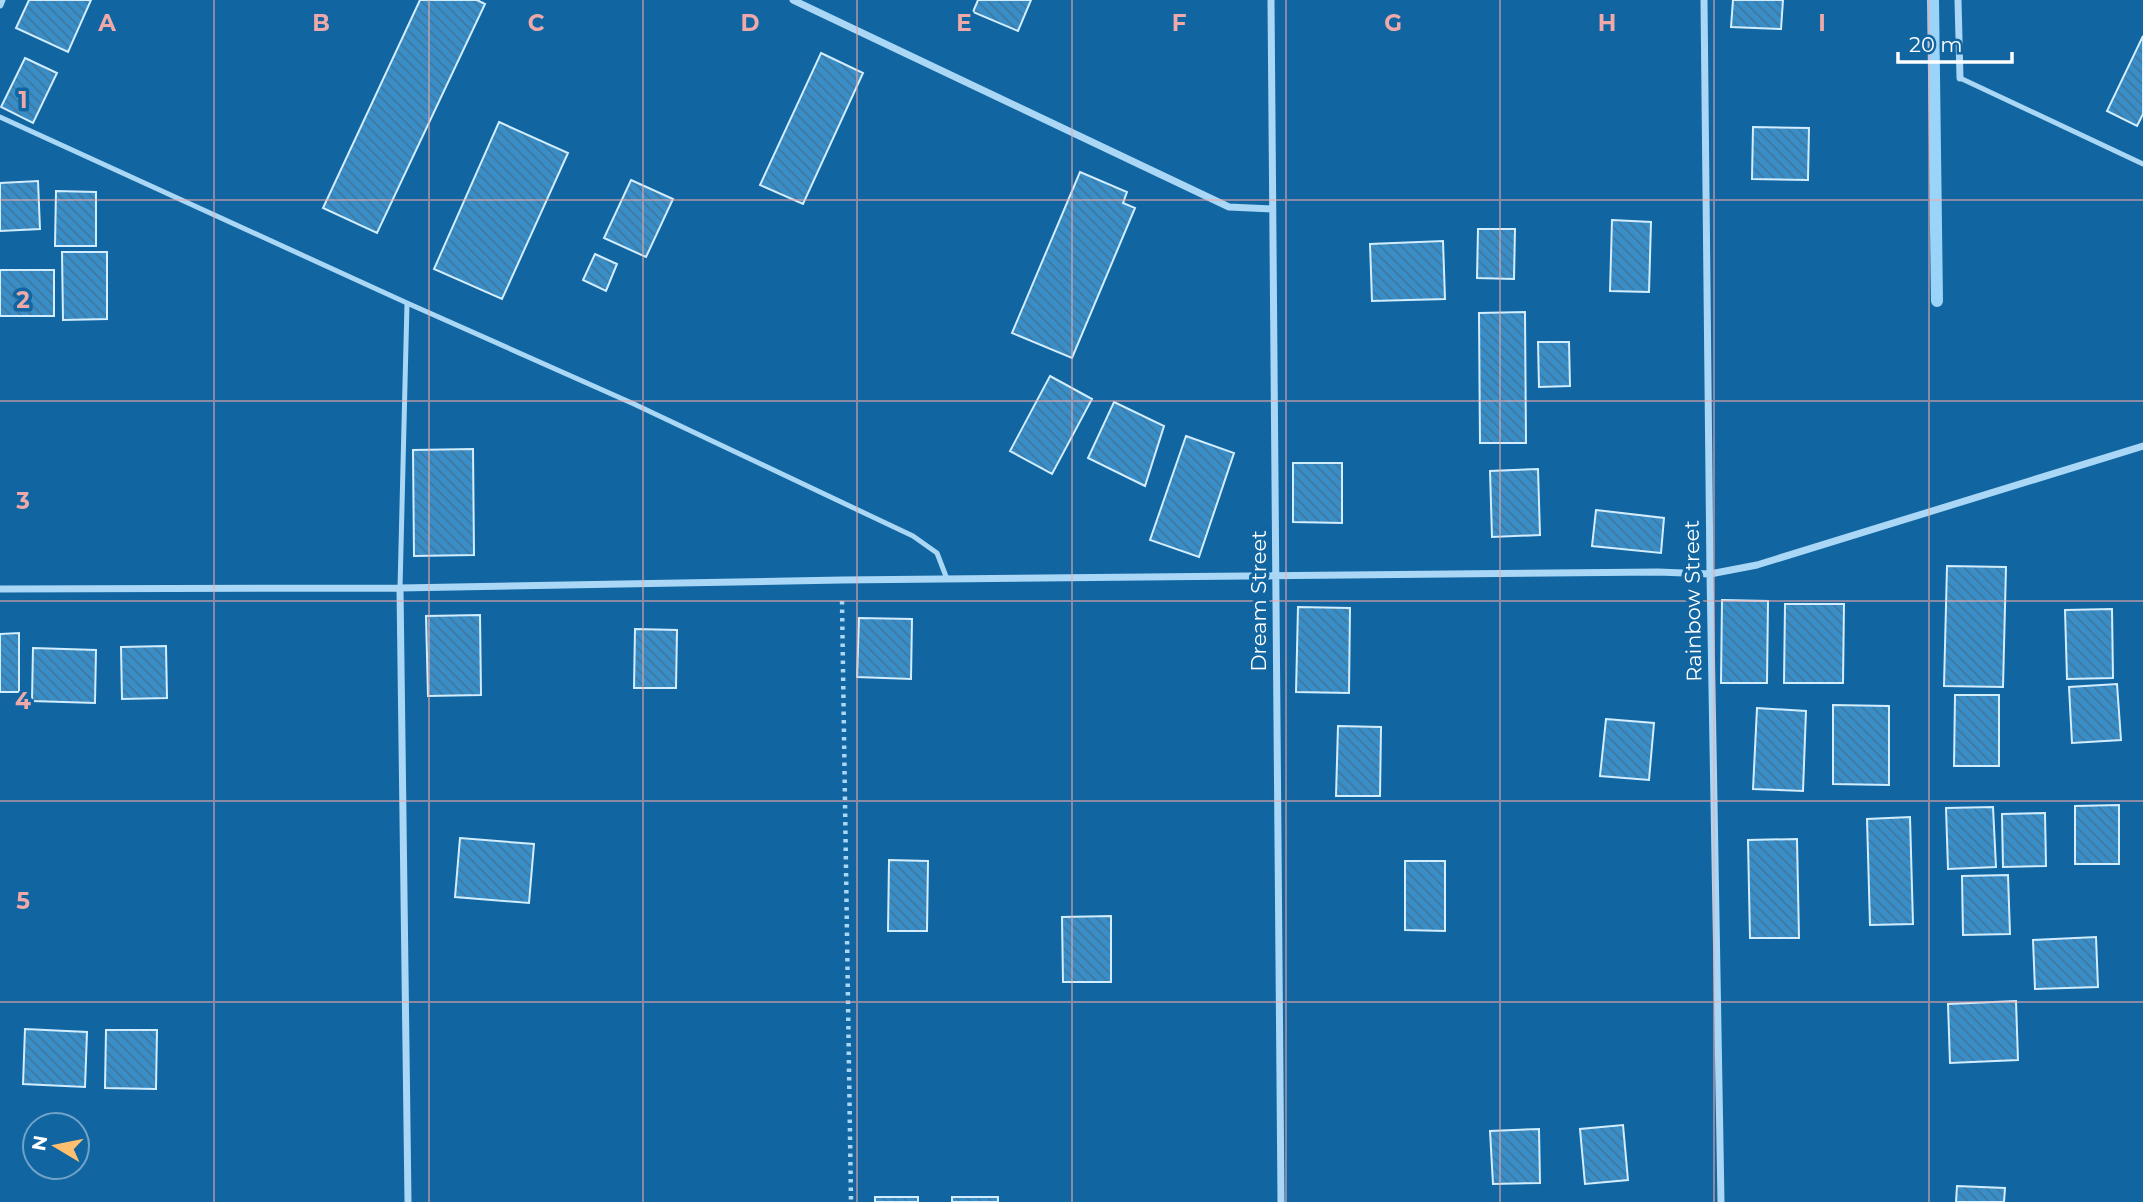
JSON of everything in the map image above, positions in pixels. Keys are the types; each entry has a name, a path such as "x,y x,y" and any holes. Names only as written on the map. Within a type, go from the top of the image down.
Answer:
{"street":[{"path":"0,5 2,0"},
{"path":"793,0 1229,207 1272,209"},
{"name":"Dream Street","path":"1271,0 1281,1202"},
{"name":"Rainbow Street","path":"1704,0 1710,574 1721,1202"},
{"path":"1958,0 1960,78"},
{"path":"0,589 400,588 842,580 1658,572 1710,574 1757,565 2143,446"},
{"path":"400,588 408,1202"}],"lane":[{"path":"1960,78 2143,164"},
{"path":"0,117 634,404 913,536 937,553 947,579"},
{"path":"400,588 407,303"}],"path":[{"path":"842,580 851,1202"}],"building":[{"path":"29,0 91,0 68,52 16,28"},
{"path":"420,0 477,0 485,4 377,233 323,208"},
{"path":"978,0 1031,0 1018,31 973,12"},
{"path":"1733,0 1783,0 1781,29 1731,27"},
{"path":"2143,36 2143,114 2137,126 2107,111"},
{"path":"821,53 863,73 803,204 760,185"},
{"path":"25,58 57,73 33,123 1,107"},
{"path":"499,122 568,153 502,299 434,269"},
{"path":"1753,127 1809,128 1808,180 1752,179"},
{"path":"1080,172 1127,192 1123,203 1135,208 1072,358 1012,333"},
{"path":"631,180 673,199 646,257 604,238"},
{"path":"38,181 40,229 0,231 0,183"},
{"path":"56,191 96,192 96,246 55,246"},
{"path":"1612,220 1651,222 1649,292 1610,291"},
{"path":"1478,229 1515,229 1514,279 1477,278"},
{"path":"1443,241 1445,299 1372,301 1370,244"},
{"path":"62,252 107,252 107,319 63,320"},
{"path":"595,254 617,264 606,291 583,280"},
{"path":"0,270 54,270 54,316 0,316"},
{"path":"1525,312 1526,443 1480,443 1479,313"},
{"path":"1538,342 1569,342 1570,386 1539,387"},
{"path":"1050,376 1092,399 1052,474 1010,451"},
{"path":"1114,402 1164,426 1145,486 1088,458"},
{"path":"1186,436 1234,453 1199,557 1150,540"},
{"path":"473,449 474,555 414,556 413,450"},
{"path":"1293,463 1342,463 1342,523 1293,522"},
{"path":"1538,469 1540,535 1492,537 1490,471"},
{"path":"1596,510 1664,518 1661,553 1592,546"},
{"path":"1947,566 2006,567 2003,687 1944,686"},
{"path":"1722,600 1768,601 1767,683 1721,683"},
{"path":"1785,604 1844,604 1843,683 1784,683"},
{"path":"1298,607 1350,608 1349,693 1296,692"},
{"path":"2112,609 2113,678 2067,679 2065,610"},
{"path":"480,615 481,695 428,696 426,616"},
{"path":"859,618 912,619 911,679 857,677"},
{"path":"635,629 677,630 676,688 634,688"},
{"path":"19,633 19,692 0,692 0,634"},
{"path":"166,646 167,698 122,699 121,647"},
{"path":"33,648 96,650 95,703 32,701"},
{"path":"2117,684 2121,740 2072,743 2069,687"},
{"path":"1955,695 1999,695 1999,766 1954,766"},
{"path":"1833,705 1889,706 1889,785 1833,784"},
{"path":"1757,708 1806,711 1803,791 1753,789"},
{"path":"1606,719 1654,723 1649,780 1600,776"},
{"path":"1338,726 1381,727 1380,796 1336,796"},
{"path":"2119,805 2119,864 2075,864 2075,806"},
{"path":"1993,807 1996,867 1948,869 1946,808"},
{"path":"2045,813 2046,866 2003,867 2002,814"},
{"path":"1910,817 1913,924 1870,925 1867,819"},
{"path":"460,838 534,844 529,903 455,897"},
{"path":"1797,839 1799,938 1750,938 1748,840"},
{"path":"889,860 928,861 927,931 888,931"},
{"path":"1405,861 1445,861 1445,931 1405,930"},
{"path":"2008,875 2010,934 1963,935 1962,876"},
{"path":"1111,916 1111,982 1063,982 1062,917"},
{"path":"2096,937 2098,987 2035,989 2033,940"},
{"path":"2016,1001 2018,1060 1950,1063 1948,1004"},
{"path":"25,1029 87,1032 85,1087 23,1084"},
{"path":"106,1030 157,1030 156,1089 105,1088"},
{"path":"1623,1125 1628,1180 1585,1184 1580,1129"},
{"path":"1539,1129 1540,1183 1493,1184 1490,1131"},
{"path":"1957,1186 2005,1188 2004,1202 1956,1202"},
{"path":"875,1197 918,1197 918,1202 875,1202"},
{"path":"952,1197 998,1197 998,1202 952,1202"}],"waterway":[{"path":"1933,0 1937,301"}]}
